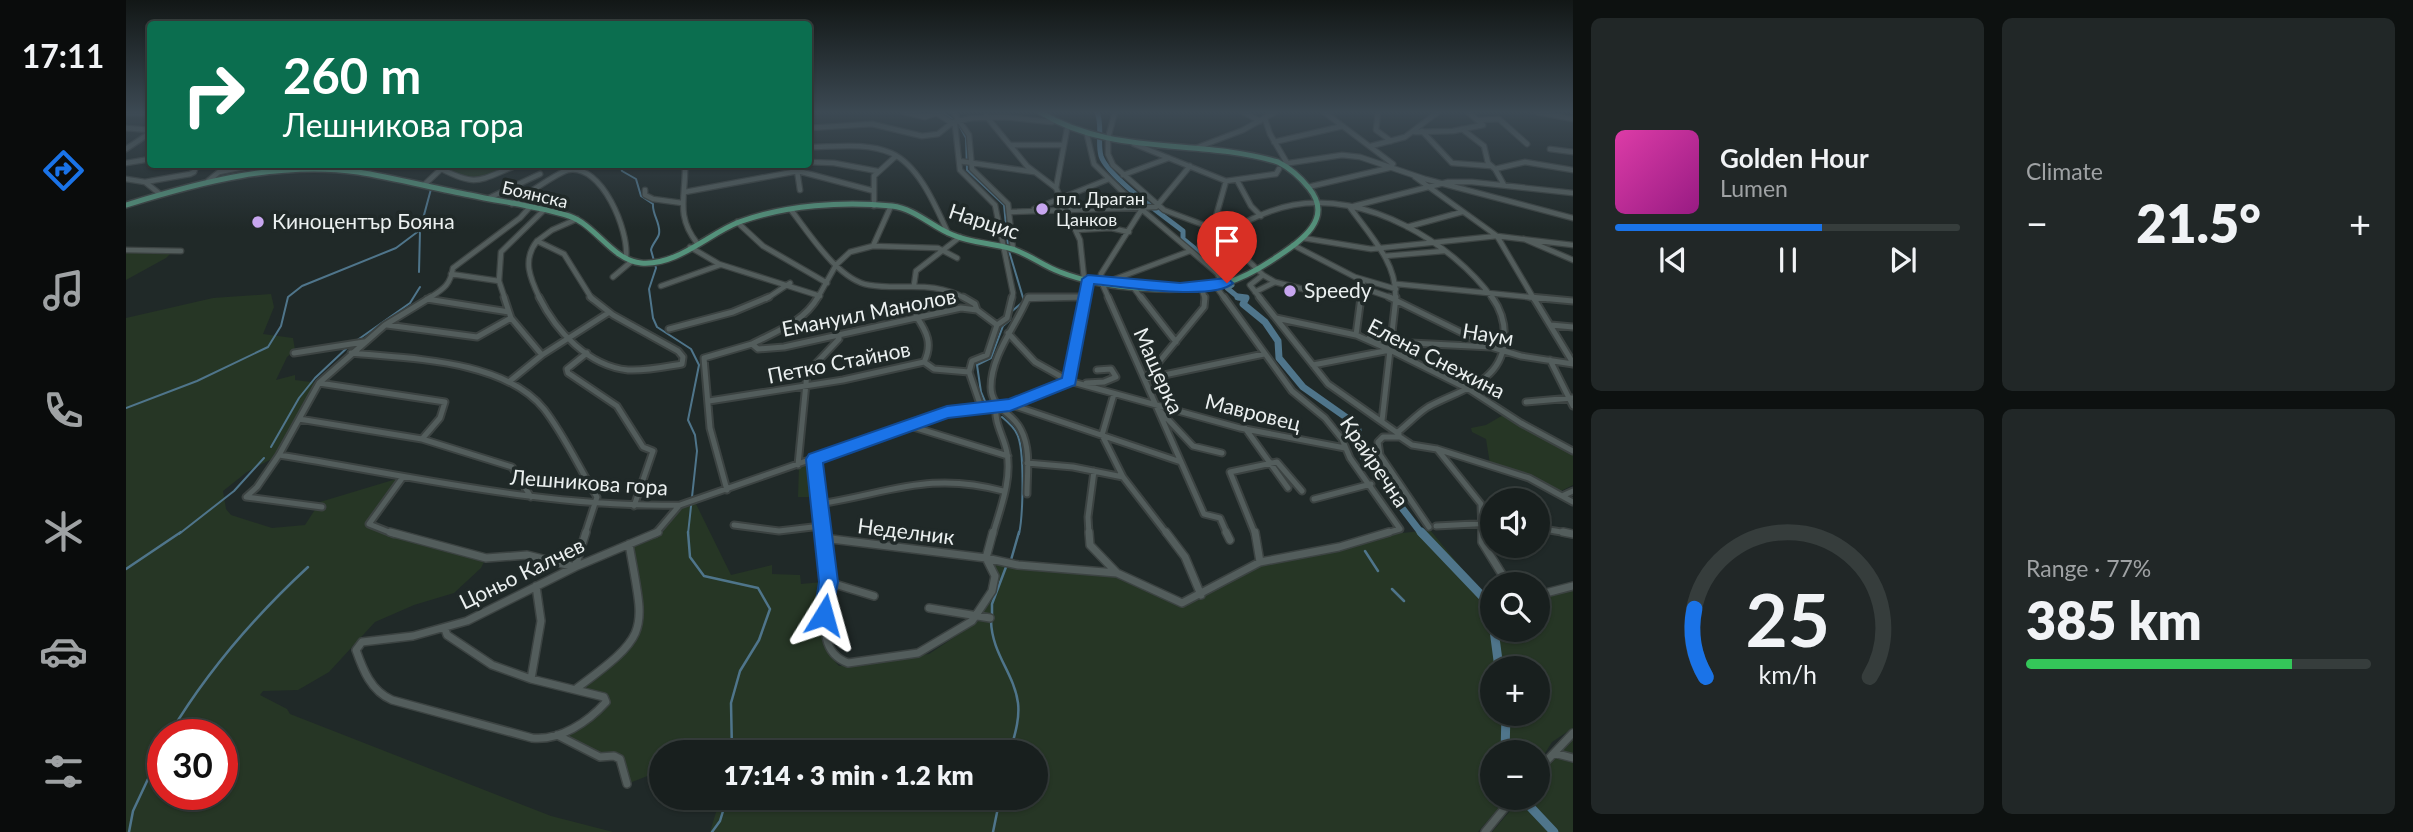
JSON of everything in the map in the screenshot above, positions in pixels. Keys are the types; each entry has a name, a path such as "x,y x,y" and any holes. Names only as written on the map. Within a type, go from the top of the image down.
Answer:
{"main road":[{"path":"1204,151 1265,161 1282,167 1308,187 1319,203 1317,221 1303,237"},
{"name":"Боянска","path":"126,205 208,181 246,174 331,168"},
{"name":"Боянска","path":"343,168 544,209 576,219 629,259 645,263 656,262"},
{"name":"Нарцис","path":"656,262 737,222 762,214 874,206 910,209 948,233 1013,249 1056,271 1086,279 1131,285 1201,287 1228,282 1261,272 1303,237"}],"street":[{"path":"876,151 896,156 927,193 948,233"},
{"path":"963,151 965,161 1008,204 1013,249"},
{"path":"967,151 963,177 995,205 1013,299 1007,318 997,325 987,355 972,361 969,372 981,407"},
{"path":"1016,151 1046,184 1056,188"},
{"path":"1063,151 1056,188 1082,248 1087,297 1069,381"},
{"path":"1090,151 1090,157 1110,179 1228,282"},
{"path":"1108,151 1109,158 1124,175 1157,206 1213,227 1275,282 1311,291 1333,292 1363,288 1396,299 1492,347"},
{"path":"1151,151 1226,181 1238,182 1276,174 1282,167 1342,155 1368,159 1440,183 1573,218"},
{"path":"1277,151 1282,167"},
{"path":"1378,151 1391,160 1391,167"},
{"path":"1441,151 1448,161 1493,167 1525,162 1573,170"},
{"path":"1484,151 1485,156 1504,185"},
{"path":"874,206 874,176 896,156"},
{"path":"1124,175 1168,158"},
{"path":"126,163 147,160"},
{"path":"965,161 1034,172"},
{"path":"812,162 834,163 877,171"},
{"path":"1009,212 1144,209 1157,206 1190,166"},
{"path":"1308,187 1391,167"},
{"path":"126,178 145,182 190,174 196,168"},
{"path":"208,181 219,172 239,168"},
{"path":"424,186 441,169 459,177 477,180 491,177 509,168"},
{"path":"685,168 685,192 680,213 682,223 697,243"},
{"path":"797,168 800,190"},
{"path":"512,204 568,170 576,170 589,176 604,192 626,231 629,259 613,277"},
{"path":"685,192 798,172 874,191"},
{"path":"1410,173 1497,236 1573,363"},
{"path":"488,199 540,174"},
{"path":"1027,212 1110,179"},
{"path":"1213,227 1226,181"},
{"path":"1350,206 1440,183 1461,181 1573,194"},
{"path":"145,182 160,194"},
{"path":"1238,182 1251,206 1261,216"},
{"path":"645,190 645,195 653,200 682,203"},
{"path":"1200,246 1261,216 1289,206 1319,203 1350,206 1407,227 1445,251 1467,269 1501,310 1507,330 1504,353 1496,366 1470,390 1425,409 1399,434 1383,437 1378,442 1380,455 1433,527 1480,522"},
{"path":"873,246 891,206"},
{"path":"1350,206 1385,256 1396,286 1382,421"},
{"path":"322,507 246,497 257,487 279,455 319,383 385,325 447,287 451,282 453,268 520,218 530,207"},
{"path":"542,355 510,315 499,281 500,252 544,209"},
{"path":"1144,209 1101,274 1104,281 1123,278 1190,251"},
{"path":"791,210 836,265 850,277 868,285 914,285 951,289 975,304 977,310"},
{"path":"1407,227 1462,212"},
{"path":"537,242 563,252 570,258 586,293 608,313 678,351 684,357 682,364 660,368 623,369 587,353 554,326 528,274 530,249 537,242 576,219"},
{"path":"737,222 763,246 827,283"},
{"path":"1076,230 1111,228 1129,232"},
{"path":"1303,237 1380,249 1497,236 1573,245"},
{"path":"914,285 916,271 960,237"},
{"path":"1518,237 1573,260"},
{"path":"1293,245 1363,280 1396,286 1573,301"},
{"path":"752,344 798,320 811,310 836,265 850,252 873,246 943,250 957,258"},
{"path":"690,247 720,265 790,283 820,296"},
{"path":"126,250 181,251"},
{"path":"1385,256 1445,251"},
{"path":"661,286 720,265"},
{"path":"1261,272 1250,285 1328,384 1412,445 1437,449 1529,478 1573,502"},
{"path":"451,274 499,281"},
{"path":"1356,335 1363,280"},
{"name":"Мащерка","path":"1104,281 1204,514 1220,518 1230,540"},
{"path":"1255,292 1275,282"},
{"path":"669,329 735,310 781,292 790,283"},
{"path":"1131,285 1176,342"},
{"name":"Крайречна","path":"1215,285 1292,391 1333,428 1400,529 1339,547 1260,562"},
{"path":"1144,379 1204,307 1205,298 1201,287"},
{"path":"814,459 828,582 824,625 836,659 848,663 918,653 942,641 976,615 988,600 994,584 995,576 986,558 1003,491 1008,456 994,418 996,406 991,388 1008,333 1028,297 1087,297"},
{"path":"427,299 510,315"},
{"name":"Емануил Манолов","path":"709,401 704,358 752,344 758,349 783,347 961,308 977,310 997,325"},
{"path":"510,381 542,355 608,313"},
{"path":"385,325 477,337 510,315"},
{"name":"Петко Стайнов","path":"709,401 805,387 924,362 931,350 930,339 916,316"},
{"name":"Елена Снежина","path":"1276,318 1356,335 1390,350 1470,390 1521,423 1573,451"},
{"path":"1551,325 1573,327"},
{"name":"Мавровец","path":"1008,333 1032,362 1048,374 1157,408 1306,443 1345,448"},
{"path":"798,465 807,373 839,339 839,334"},
{"name":"Наум","path":"1356,335 1391,342 1492,347 1504,353 1573,363"},
{"path":"294,353 363,342"},
{"path":"1313,365 1390,350"},
{"path":"351,353 476,369 492,372 510,381 533,396 549,415 597,497 597,503 575,567 527,555 486,558 402,537 369,524 404,477"},
{"path":"587,353 567,369 568,373 617,406 643,447 653,451 634,506"},
{"path":"1144,379 1264,354"},
{"path":"1550,360 1573,406"},
{"path":"924,362 934,369 969,372"},
{"path":"1079,384 1104,382 1116,377 1111,369 1097,370"},
{"name":"Лешникова гора","path":"279,455 531,497 634,506 680,505 947,412 1010,405 1069,381"},
{"path":"319,383 445,402 440,418 422,439"},
{"path":"1114,394 1102,435 1123,477 1185,557 1201,595"},
{"path":"1526,402 1571,398"},
{"path":"709,401 710,428 726,490"},
{"path":"1010,405 1181,462"},
{"path":"996,406 1019,425 1025,441 1027,494"},
{"path":"1157,408 1193,446 1222,453"},
{"path":"299,419 422,439 512,467 531,497"},
{"path":"910,426 1008,456"},
{"path":"1245,428 1289,488"},
{"path":"1437,449 1480,503"},
{"path":"1094,471 1088,517 1090,545 1117,573 1182,603 1260,562 1254,526 1230,475 1234,470 1277,462 1302,491"},
{"path":"1027,463 1123,477"},
{"path":"819,504 928,482 976,484 1003,491"},
{"path":"1314,499 1371,484"},
{"path":"1562,496 1573,491"},
{"name":"Цоньо Калчев","path":"557,735 540,740 513,734 405,705 382,696 357,654 358,646 362,642 380,642 444,629 497,608 575,567 661,530 680,505"},
{"path":"734,525 779,531 821,526"},
{"path":"1550,530 1573,534"},
{"name":"Неделник","path":"823,538 986,558 1004,564 1025,563 1117,573"},
{"path":"577,688 635,640 640,625 641,604 629,544"},
{"path":"828,582 874,596"},
{"path":"531,679 541,621 541,599 536,586"},
{"path":"1550,592 1573,586"},
{"path":"929,608 990,618"},
{"path":"444,629 447,635 492,665 531,679 598,693 606,702 600,709 557,735"},
{"path":"1550,756 1573,733"},
{"path":"557,735 600,757 614,756 620,759 626,784"},
{"path":"1554,752 1573,758"},
{"path":"1485,832 1503,810"}],"green space":[{"path":"444,168 506,168 485,176 461,175"},
{"path":"126,251 173,251 166,258 126,280"},
{"path":"271,294 274,307 263,334 293,338 295,350 287,357 276,380 295,375 295,380 319,383 279,455 247,472 223,491 226,509 231,515 272,528 305,525 320,502 403,477 370,524 486,558 481,568 454,593 414,605 375,622 329,672 298,690 263,691 260,695 287,709 290,714 551,816 613,832 126,832 126,318 213,298"},
{"path":"1505,414 1573,454 1573,485 1559,492 1490,464 1486,439 1472,432 1471,428 1486,425"},
{"path":"812,462 816,497 798,497 799,466"},
{"path":"696,504 731,575 772,565 772,574 800,575 801,584 822,582 825,637 832,657 839,666 929,654 971,626 990,603 998,579 992,563 1108,575 1184,605 1263,565 1393,534 1430,530 1480,590 1480,642 1550,642 1550,597 1573,590 1573,728 1550,745 1550,740 1480,740 1480,810 1497,810 1478,832 710,832 717,810 1048,810 1048,740 649,740 649,775 627,784 620,759 600,757 557,735 600,709 604,697 577,688 623,653 640,625 629,544 655,534 675,508"},
{"path":"1573,739 1573,832 1492,832 1511,810 1550,810 1550,765"}],"waterway":[{"path":"966,151 967,170 1004,205 1008,246"},
{"path":"1100,151 1114,174 1183,231 1183,239 1224,272 1232,285 1227,288 1238,297"},
{"path":"621,168 636,179 641,196 653,204 659,226 658,236 651,250 656,268 649,289 653,318 657,327 691,349 699,365 688,420 695,435 697,451 688,533"},
{"path":"420,230 431,189"},
{"path":"126,408 197,381 268,347 281,326 288,297 302,286 396,248 420,230"},
{"path":"419,272 420,230"},
{"path":"987,406 981,392 977,365 991,358 1003,326 1010,320 1011,312 1024,301 1009,251"},
{"path":"356,341 410,303 420,287"},
{"path":"1238,297 1246,299"},
{"path":"1238,297 1246,299"},
{"path":"1246,299 1243,304 1265,322 1278,341 1279,358 1303,387 1357,425 1360,440 1357,442 1363,457 1384,478 1392,495 1422,534"},
{"path":"271,447 299,398 315,378 349,346"},
{"path":"1002,417 1016,431 1020,442 1022,498 1019,534"},
{"path":"179,534 234,491 264,458"},
{"path":"126,569 181,532"},
{"path":"1011,560 1019,532"},
{"path":"1421,532 1480,594"},
{"path":"688,533 690,557 704,576 758,588 770,609 759,640 740,671 731,703 732,740"},
{"path":"1365,551 1378,571"},
{"path":"179,719 232,646 308,567"},
{"path":"992,615 992,604 1006,567"},
{"path":"1392,589 1404,601"},
{"path":"991,621 995,644 1016,692 1018,709 1013,740"},
{"path":"1496,642 1497,656"},
{"path":"1505,740 1506,726"},
{"path":"129,832 133,811 147,781"},
{"path":"712,832 723,810"},
{"path":"993,832 998,810"},
{"path":"1533,810 1554,832"}],"place":[{"name":"пл. Драган Цанков","path":"1042,209"},
{"name":"Киноцентър Бояна","path":"258,222"},
{"name":"Speedy","path":"1290,291"}],"route":[{"path":"824,615 828,582 814,459 947,412 1010,405 1069,381 1087,297 1088,279 1180,288 1227,283"}]}
